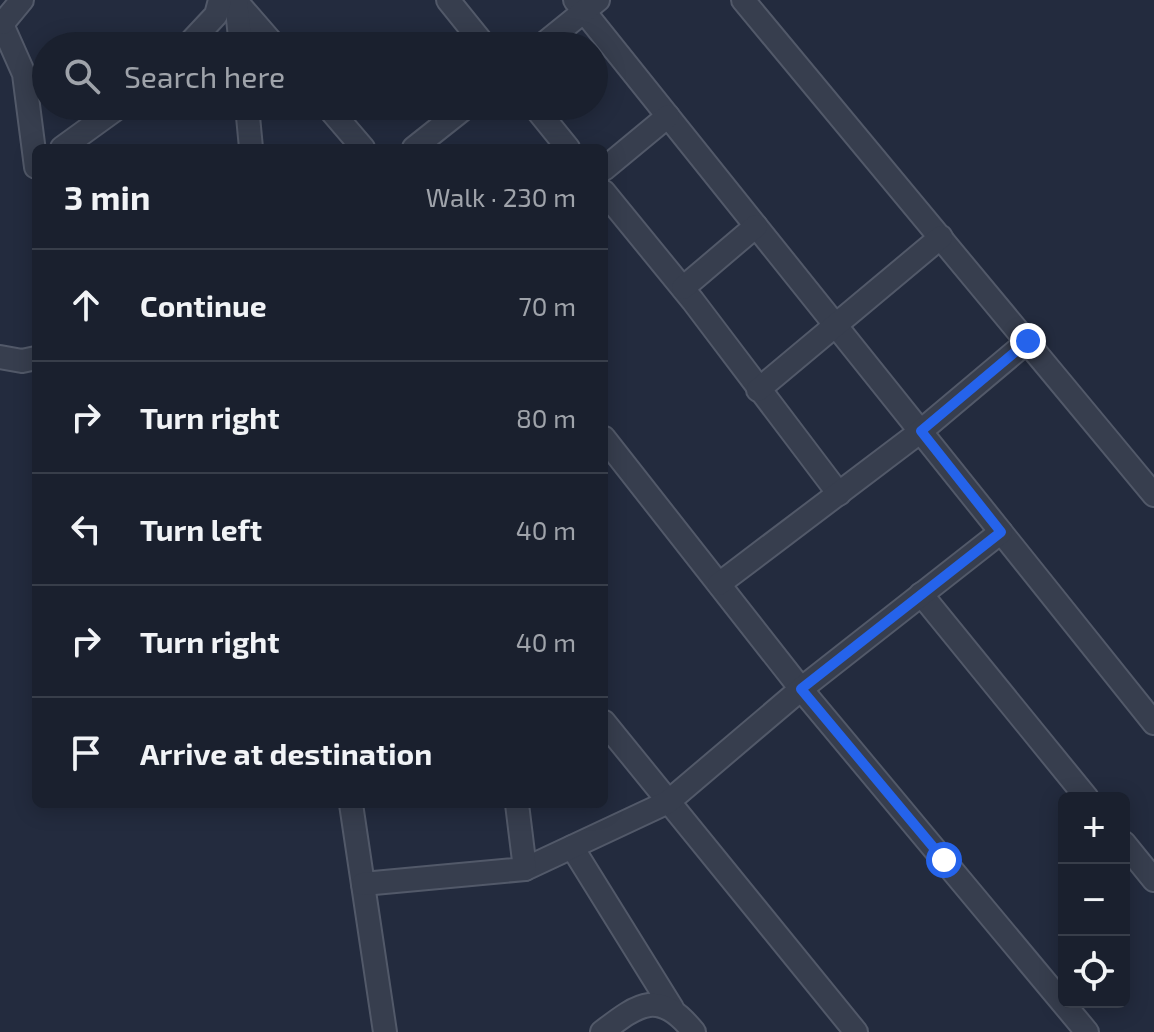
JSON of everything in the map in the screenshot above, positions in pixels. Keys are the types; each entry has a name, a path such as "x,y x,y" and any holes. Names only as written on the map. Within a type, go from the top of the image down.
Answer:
{"street":[{"path":"22,0 2,22 24,74 33,144"},
{"path":"202,32 208,26 220,0"},
{"path":"236,0 239,32"},
{"path":"236,0 263,32"},
{"path":"448,0 474,32"},
{"path":"743,0 1154,495"},
{"path":"556,32 585,4 606,32"},
{"path":"608,35 668,116 1154,723"},
{"path":"608,166 668,116"},
{"path":"68,144 101,120"},
{"path":"248,120 251,144"},
{"path":"339,120 360,144"},
{"path":"419,144 449,120"},
{"path":"545,120 565,144"},
{"path":"608,197 683,288 839,494"},
{"path":"683,288 756,226"},
{"path":"758,390 837,328 941,237"},
{"path":"719,584 921,431 1028,341"},
{"path":"0,357 22,361 32,359"},
{"path":"608,445 801,689 1087,1032"},
{"path":"363,884 525,869 668,802 801,689 1001,532"},
{"path":"921,594 1082,792"},
{"path":"608,727 856,1032"},
{"path":"352,808 385,1032"},
{"path":"517,808 525,869"},
{"path":"572,847 672,1008 694,1032"},
{"path":"1130,850 1154,880"},
{"path":"602,1032 630,1011 647,1003 672,1008"}],"route":[{"path":"944,860 801,689 1001,532 921,431 1028,341"}]}
